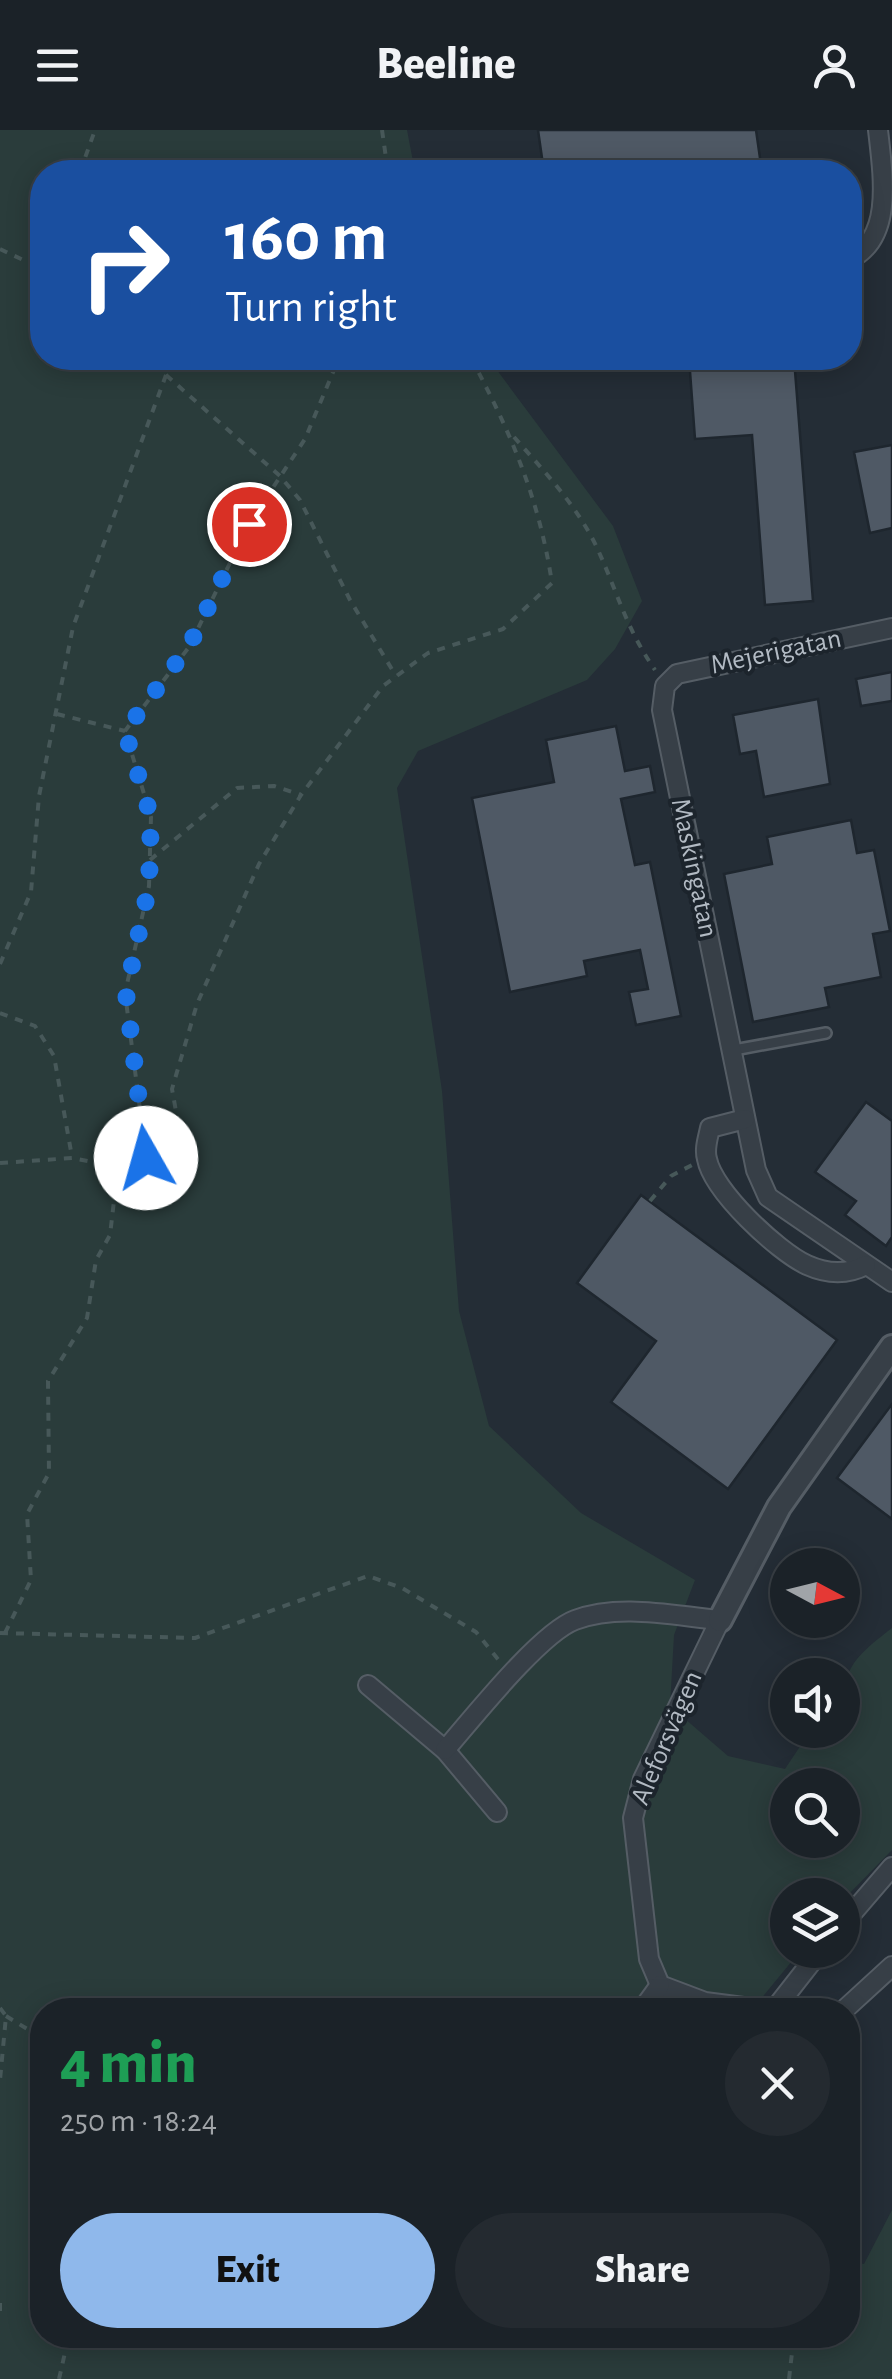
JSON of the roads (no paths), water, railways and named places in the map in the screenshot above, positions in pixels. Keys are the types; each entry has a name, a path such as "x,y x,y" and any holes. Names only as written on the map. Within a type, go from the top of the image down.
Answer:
{"street":[{"path":"862,253 877,245 888,226 878,130"},
{"name":"Mejerigatan","path":"665,686 677,674 695,668 892,628"},
{"name":"Maskingatan","path":"665,686 662,710 756,1170 768,1197 892,1282"},
{"path":"745,1119 710,1128 707,1162 740,1209 769,1238 807,1265 836,1273 866,1265"},
{"name":"Aleforsvägen","path":"660,1985 649,1959 633,1818 643,1780 779,1507 892,1347"},
{"path":"445,1750 510,1675 572,1621 612,1612 720,1620"},
{"path":"368,1685 445,1750 497,1812"},
{"path":"860,1904 892,1868"},
{"path":"857,1998 892,1966"},
{"path":"781,1998 806,1968"},
{"path":"651,1998 660,1985 695,1998"}],"lane":[{"path":"734,1050 826,1033"}]}
